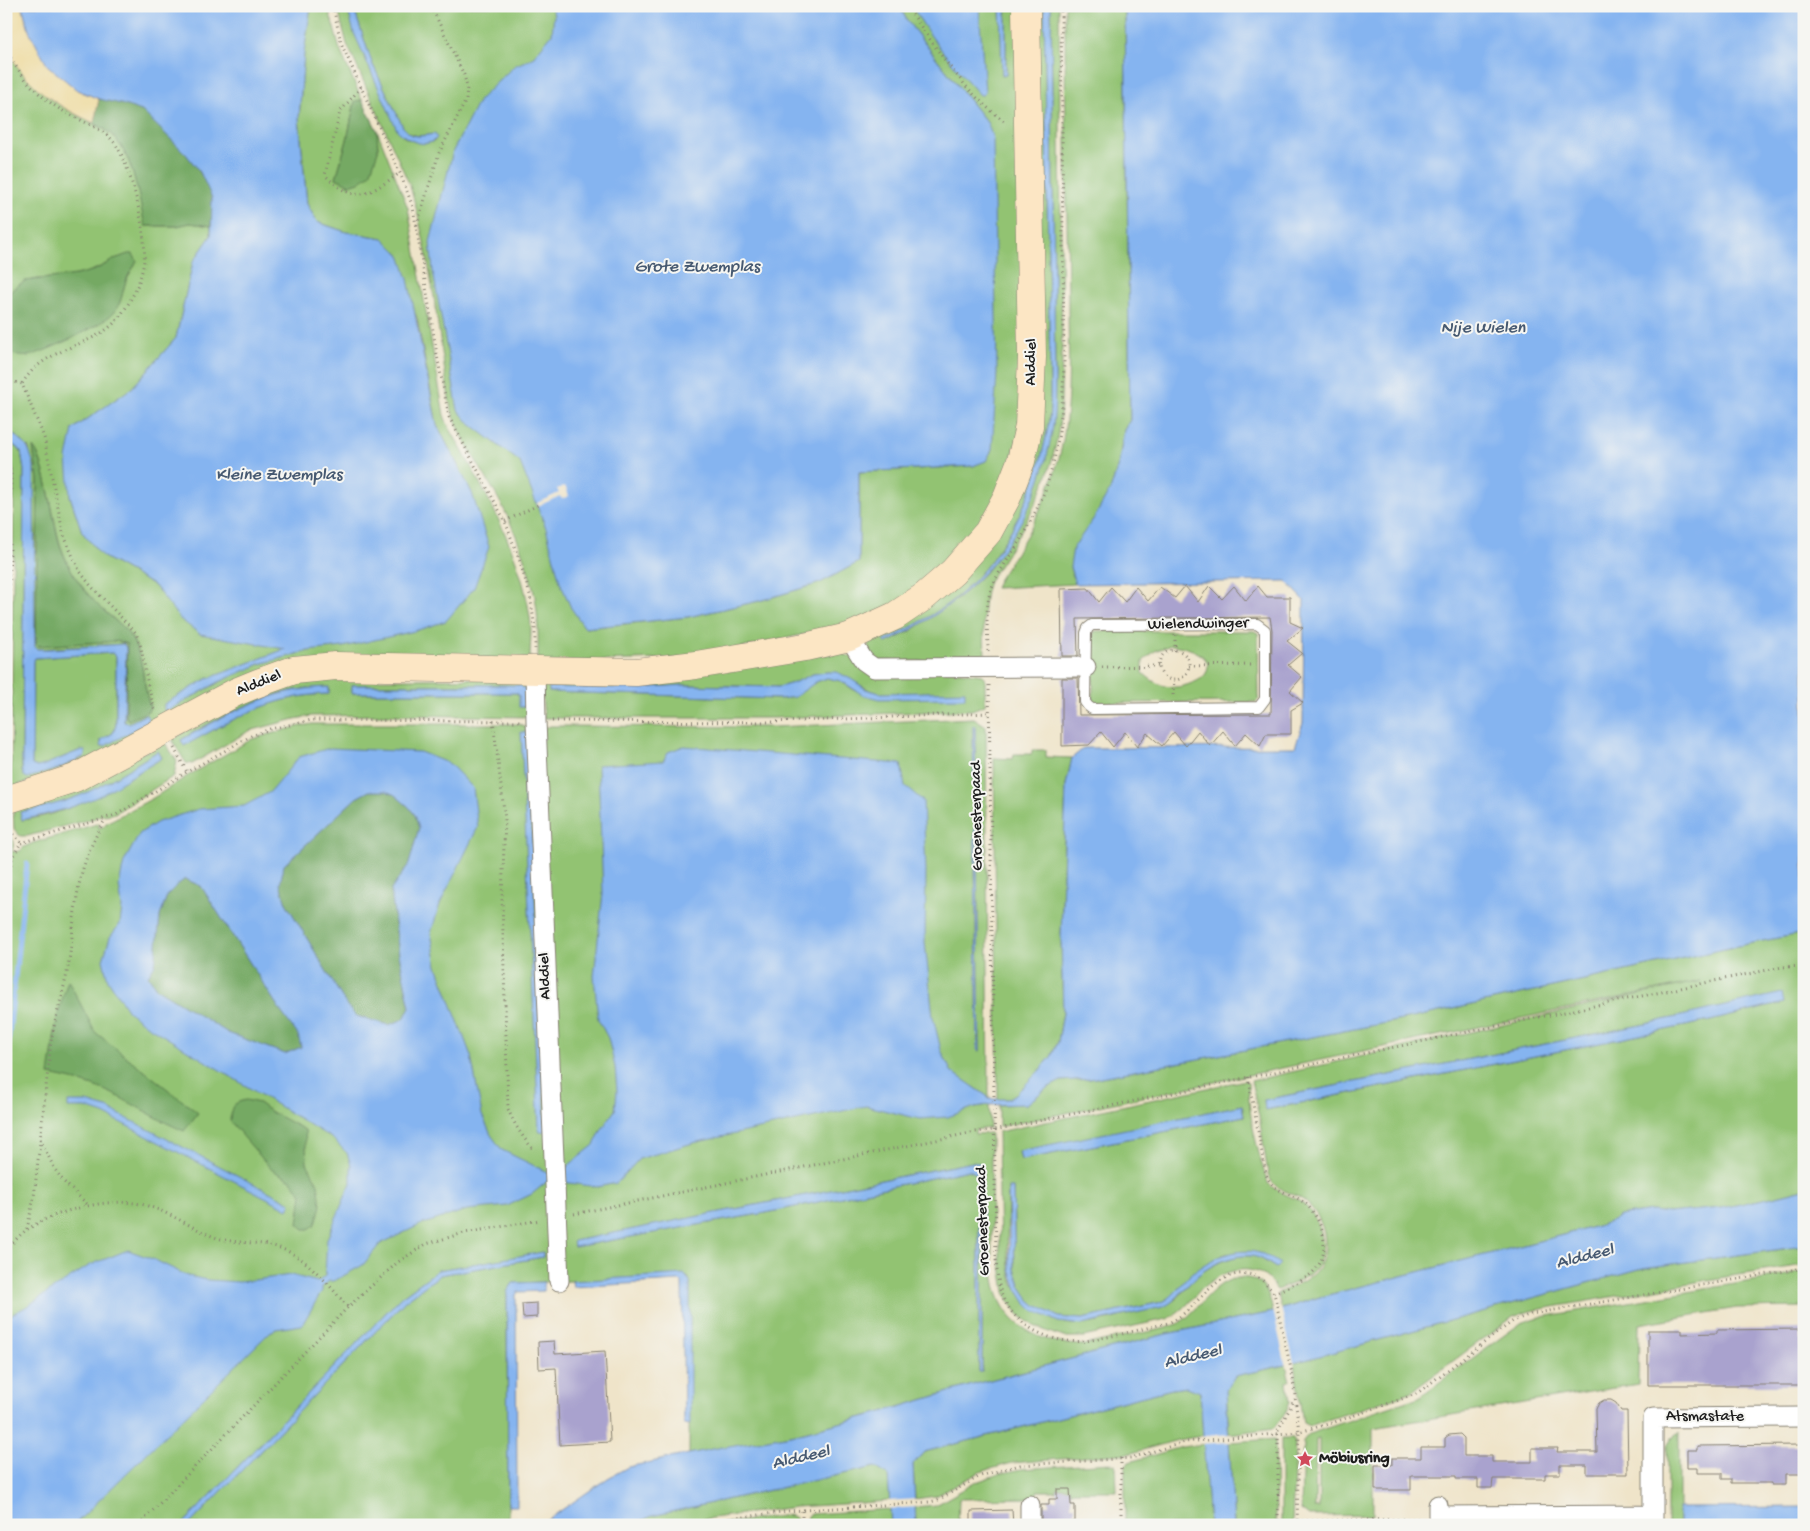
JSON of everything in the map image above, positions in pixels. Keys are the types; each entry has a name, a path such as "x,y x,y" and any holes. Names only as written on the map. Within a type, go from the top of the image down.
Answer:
{"street":[{"name":"Alddiel","path":"7,800 75,778 236,692 294,670 336,666 636,672 696,665 796,649 849,637 895,616 925,596 953,572 988,532 1007,498 1021,461 1029,426 1032,390 1026,6"},
{"path":"849,637 864,661 874,668 1086,667"},
{"name":"Alddiel","path":"535,670 555,1218 559,1281"},
{"name":"Atsmastate","path":"1653,1520 1653,1418 1804,1416"},
{"path":"1030,1505 1030,1525"},
{"path":"1438,1511 1653,1520"}],"lane":[{"name":"Wielendwinger","path":"1257,624 1265,630 1265,699 1259,707 1092,709 1085,702 1086,667 1086,633 1092,625 1257,624"}],"path":[{"path":"332,6 341,43 400,173 413,207 449,418 505,521 520,559 530,595 535,628 535,670"},
{"path":"416,227 439,153 466,100 467,87 464,75 431,6"},
{"path":"907,6 945,60 992,112 1029,138"},
{"path":"6,49 13,63 32,87 49,102 105,134 114,142 124,159 130,178 144,243 144,260 138,284 133,297 119,319 109,328 58,352 37,365 28,373 22,384"},
{"path":"361,86 340,112 325,175 338,188 356,196 374,190 400,173"},
{"path":"6,380 22,384"},
{"path":"22,384 44,437 63,533 70,552 78,570 91,586 136,633 141,647 152,704 164,730"},
{"path":"6,460 11,472 7,800 11,830 21,843"},
{"path":"505,521 538,505"},
{"path":"1174,650 1183,653 1189,666 1186,675 1174,680 1163,676 1159,666 1162,657 1169,651 1174,650"},
{"path":"1189,666 1265,665"},
{"path":"1086,667 1159,666"},
{"name":"Groenesterpaad","path":"536,721 772,722 988,714 996,1259 1002,1294 1016,1318 1032,1329 1064,1340 1084,1341 1168,1323 1185,1313 1215,1283 1230,1276 1254,1274 1265,1281 1274,1293"},
{"path":"6,884 14,856 21,843 105,820 251,736 279,727 312,720 536,721"},
{"path":"494,720 505,819 502,898 508,1109 514,1123 524,1138 554,1173"},
{"path":"27,1230 34,1197 51,1041 55,1016 65,979 81,875 89,850 105,820"},
{"path":"139,1525 348,1307 398,1262 426,1244 464,1234 555,1218 975,1132 994,1130 1782,967 1804,966"},
{"path":"1248,1077 1269,1183 1274,1188 1301,1200 1310,1208 1323,1232 1324,1248 1319,1264 1314,1272 1274,1293 1296,1399 1299,1432 1297,1523 1420,1519 1438,1511"},
{"path":"40,1138 54,1168 64,1182 88,1205"},
{"path":"6,1250 27,1230 47,1219 88,1205 122,1202 146,1205 174,1216 205,1234 223,1240 267,1245 286,1250 304,1260 348,1307"},
{"path":"684,1525 802,1510 922,1503 938,1500 980,1476 1020,1465 1121,1458 1142,1455 1185,1442 1299,1432 1332,1423 1416,1394 1513,1321 1531,1314 1804,1268"},
{"path":"1278,1525 1278,1434 1280,1425 1296,1399"},
{"path":"1121,1458 1121,1525"},
{"path":"802,1510 802,1525"}],"green space":[{"path":"311,6 328,6 340,50 362,100 355,101 347,140 336,178 378,151 377,130 408,208 444,415 497,517 517,565 530,617 530,659 327,660 123,746 11,788 14,472 12,462 6,456 6,439 21,451 24,470 22,772 58,769 84,758 81,750 42,766 32,765 33,661 35,658 112,653 116,656 116,725 113,733 101,740 101,746 144,715 129,723 124,723 126,648 124,644 37,649 33,645 35,537 29,448 18,437 6,431 6,350 27,356 47,349 98,325 114,312 120,302 126,280 135,265 117,258 80,275 28,281 13,290 6,298 6,46 20,69 37,88 68,110 105,130 118,142 129,161 146,226 177,226 190,223 211,226 211,236 193,262 176,338 132,388 73,429 70,496 82,532 102,556 155,586 166,600 286,649 207,679 164,704 165,711 239,672 260,664 308,651 472,493 437,425 417,318 383,238 346,232 317,222 307,204 299,118 304,53","holes":["33,449 38,455 46,479 58,538 64,556 72,572 88,595 130,635 137,647 150,707 148,711 126,717 127,644 118,641 38,646 36,644 38,480"]},
{"path":"337,6 347,6 365,57 404,137 423,143 435,141 432,134 416,135 409,133 403,127 372,63 353,6 551,6 554,15 531,462 586,628 688,617 759,601 820,583 859,562 859,472 973,466 986,460 988,124 908,22 899,6 1000,6 1003,76 1006,75 1006,6 1019,6 1024,421 992,513 930,584 870,620 695,658 538,663 537,614 529,572 499,500 465,442 454,418 450,405 429,267 410,186 347,44"},
{"path":"1033,6 1044,6 1050,408 1043,450 1028,496 1018,518 992,559 976,578 951,602 885,641 886,643 911,631 939,612 960,597 985,573 1029,507 1053,425 1055,377 1051,6 1059,6 1062,360 1060,415 1054,454 1032,511 989,581 984,610 985,661 880,661 870,652 868,646 870,639 911,613 1026,467"},
{"path":"1065,6 1125,6 1130,420 1124,430 1119,462 1111,488 1070,567 1075,584 995,588 1026,536 1048,491 1059,458 1066,420 1069,358"},
{"path":"99,99 127,105 143,112 184,151 209,188 212,199 211,226 190,223 177,226 145,226 136,182 129,161 113,136 94,123"},
{"path":"362,100 377,130 378,151 370,174 359,182 350,185 336,178 347,140 355,101"},
{"path":"128,254 133,254 137,261 127,278 118,306 107,318 73,338 36,354 22,356 6,350 6,298 14,288 25,281 76,275 95,270"},
{"path":"33,447 42,465 57,535 67,563 88,594 127,631 137,648 150,707 148,711 129,720 126,717 127,644 118,641 38,646 36,644 38,480"},
{"path":"6,464 9,471 6,638"},
{"path":"1095,631 1254,631 1258,633 1259,699 1256,702 1095,703 1093,701 1093,634","holes":["1171,645 1196,652 1206,659 1208,665 1203,677 1185,685 1172,687 1154,682 1143,673 1143,661 1155,651"]},
{"path":"841,653 851,657 983,675 985,680 985,705 972,710 774,718 544,718 541,681","holes":["834,673 880,693 854,690 841,681 827,678 816,682 795,696 780,699 549,692 682,685 779,687 813,674"]},
{"path":"527,678 532,717 312,716 249,731 192,764 186,763 173,742 173,739 218,711 301,680","holes":["352,685 520,685 519,696 517,693 352,693","329,688 329,694 308,695 253,710 185,745 181,740 219,718 264,698 295,690"]},
{"path":"974,718 986,726 989,1100 987,1096 974,1087 975,1107 989,1105 990,1128 975,1130 975,1134 990,1133 991,1135 992,1250 995,1286 1004,1307 1012,1318 1033,1334 1045,1339 1084,1345 1175,1325 1193,1312 1217,1288 1235,1278 1253,1279 1258,1282 1266,1290 1273,1312 1166,1334 796,1434 689,1454 690,1282 688,1277 513,1283 507,1292 508,1525 189,1525 405,1301 440,1275 543,1257 543,1253 438,1270 401,1297 182,1525 6,1525 6,828 14,842 12,852 20,851 33,843 100,823 98,828 104,826 106,823 153,798 252,739 312,724 518,724 536,731 551,726 773,727","holes":["973,727 975,727 980,1051 978,1050","973,1162 979,1163 982,1168 982,1372 979,1371 979,1175 969,1170 771,1212 574,1247 574,1241"]},
{"path":"165,743 177,761 174,776 112,814 28,836 20,836 14,829 13,810","holes":["158,751 162,758 78,805 41,817 22,820 21,812 41,808 89,792"]},
{"path":"1032,750 1046,750 1046,757 1072,758 1066,785 1061,937 1063,1013 1058,1042 1051,1057 1016,1094 1008,1099 998,1100 994,758 1013,759 1014,754 1032,754"},
{"path":"369,791 386,791 395,795 415,815 419,828 409,864 391,890 399,954 410,1007 404,1019 389,1025 356,1016 347,1006 286,903 280,884 284,865 356,798"},
{"path":"185,879 201,886 282,1013 299,1035 301,1047 285,1054 228,1033 157,989 148,976 155,964 160,916 167,895"},
{"path":"1804,933 1804,1189 1777,1196 1722,1208 1668,1213 1652,1211 1619,1216 1612,1221 1594,1227 1320,1297 1281,1309 1278,1293 1307,1279 1321,1263 1324,1254 1324,1234 1321,1224 1310,1207 1298,1197 1278,1188 1268,1174 1259,1116 1251,1081 1700,981 999,1126 999,1105 1027,1104 1047,1088 1060,1081 1090,1079 1412,1018","holes":["1781,994 1784,1003 1710,1021 1266,1110 1264,1100 1646,1024"]},
{"path":"68,980 95,1032 198,1113 184,1131 107,1091 66,1078 49,1075 57,1017"},
{"path":"1245,1080 1248,1083 1254,1134 1268,1183 1309,1209 1319,1226 1322,1236 1322,1255 1312,1272 1296,1282 1277,1290 1267,1278 1259,1273 1251,1270 1233,1271 1208,1283 1181,1310 1167,1319 1083,1337 1064,1337 1054,1334 1034,1326 1019,1315 1005,1292 1000,1259 998,1132","holes":["1242,1105 1244,1116 1021,1160 1019,1152","1013,1188 1015,1269 1021,1287 1036,1306 1059,1317 1082,1319 1162,1302 1171,1297 1224,1254 1260,1253 1276,1268 1260,1258 1252,1256 1234,1257 1216,1264 1200,1274 1176,1299 1165,1305 1094,1323 1081,1324 1055,1320 1042,1314 1027,1301 1017,1290 1012,1280 1008,1260 1007,1223 1008,1189"]},
{"path":"246,1100 259,1103 271,1112 305,1130 307,1163 318,1184 321,1205 316,1224 309,1229 304,1229 298,1224 302,1194 291,1180 272,1170 230,1121 233,1107 237,1103"},
{"path":"1804,1246 1804,1265 1530,1311 1513,1317 1411,1392 1309,1426 1303,1423 1294,1363 1643,1268"},
{"path":"1804,1272 1804,1307 1737,1308 1639,1324 1638,1384 1373,1428 1373,1515 1309,1516 1301,1510 1303,1441 1309,1434 1419,1397 1521,1323 1536,1318","holes":["1319,1439 1319,1508 1315,1508 1316,1440"]},
{"path":"1286,1365 1290,1381 1287,1382 1290,1402 1287,1410 1274,1428 1229,1434 1226,1390 1234,1376"},
{"path":"1187,1387 1200,1391 1203,1436 1178,1440 1132,1453 1012,1463 980,1472 936,1496 915,1499 913,1464 924,1452 1172,1389"},
{"path":"1679,1432 1679,1525 1667,1525 1667,1445 1672,1437"},
{"path":"1281,1438 1293,1438 1295,1442 1292,1525 1281,1525"},
{"path":"1275,1439 1276,1525 1234,1525 1229,1442"},
{"path":"1204,1444 1209,1525 1125,1525 1125,1468 1129,1462 1182,1447"},
{"path":"1115,1464 1116,1467 1117,1491 1070,1491 1070,1488 1056,1488 1056,1491 1037,1491 1037,1498 959,1499 958,1525 916,1525 915,1507 936,1505 976,1482 999,1474 1021,1469"},
{"path":"875,1467 888,1474 890,1501 795,1507 660,1525 631,1525 652,1516"},
{"path":"890,1509 891,1525 806,1525 807,1516 810,1514"},
{"path":"789,1515 796,1518 797,1525 713,1525"}],"sand":[{"path":"6,6 22,6 30,33 77,90 99,99 94,123 51,99 33,84 17,66 6,45"}],"water":[{"name":"Kleine Zwemplas","path":"22,6 311,6 304,53 299,118 307,204 317,222 346,232 383,238 400,255 408,279 437,425 472,493 489,547 474,588 446,621 415,631 343,647 308,651 260,664 219,682 167,711 164,710 164,704 207,679 285,649 200,634 180,619 155,586 102,556 82,532 70,496 67,458 73,429 132,388 176,338 193,262 211,236 212,198 200,172 186,154 142,111 99,99 77,90 47,65 30,33"},
{"path":"347,6 353,6 372,63 403,127 411,135 435,134 437,138 432,142 416,142 397,130 354,33"},
{"name":"Grote Zwemplas","path":"551,6 899,6 908,22 988,124 993,139 997,373 992,450 986,461 973,466 859,472 859,562 820,583 759,601 688,617 585,628 571,608 560,582 546,528 520,462 469,423 458,410 433,272 430,242 453,151 479,100 514,66 532,58 552,34 554,15"},
{"path":"912,6 979,6 985,92 983,95 980,95 943,52"},
{"path":"1000,6 1006,6 1006,75 1002,76"},
{"path":"1044,6 1051,6 1055,377 1053,426 1045,463 1033,497 1017,528 998,557 975,582 949,605 919,625 886,643 884,641 951,602 976,578 992,559 1006,540 1018,518 1028,496 1043,450 1050,408"},
{"name":"Nije Wielen","path":"1125,6 1804,6 1804,933 1412,1018 1090,1079 1061,1081 1047,1088 1027,1104 989,1105 975,1107 948,1117 920,1119 866,1106 693,1143 639,1159 617,1183 597,1187 549,1180 532,1194 507,1206 467,1210 420,1225 380,1244 363,1265 334,1281 329,1281 322,1287 322,1291 302,1325 276,1329 270,1332 74,1525 6,1525 6,1317 24,1308 90,1265 128,1250 155,1260 188,1276 208,1280 240,1282 291,1275 318,1282 325,1276 327,1239 351,1183 351,1165 347,1153 333,1139 146,1025 128,1011 108,980 103,960 110,937 120,924 122,907 119,885 124,862 140,833 158,822 199,809 244,806 270,792 299,757 330,748 420,752 450,764 473,788 478,827 440,904 431,933 437,966 471,1056 482,1115 491,1135 502,1150 549,1173 559,1173 594,1145 615,1110 617,1091 615,1067 608,1038 598,1019 594,976 603,893 598,765 663,761 668,752 684,746 901,764 905,786 923,801 926,870 925,942 933,1017 941,1050 951,1071 989,1099 1008,1099 1016,1094 1051,1057 1058,1042 1063,1013 1061,937 1066,785 1072,758 1084,748 1295,747 1303,723 1304,600 1286,581 1075,584 1070,567 1073,548 1094,518 1111,488 1119,462 1124,430 1130,420","holes":["369,791 386,791 395,795 415,815 419,828 409,864 391,890 399,954 410,1007 404,1019 389,1025 356,1016 347,1006 286,903 280,884 284,865 356,798","185,879 201,886 298,1035 301,1047 285,1054 228,1033 157,989 148,976 155,964 160,916 167,895"]},
{"path":"6,431 25,445 34,466 35,647 37,649 48,649 124,644 126,648 124,722 129,723 146,714 150,721 105,746 101,746 101,740 113,733 116,725 116,656 112,653 35,658 33,661 32,765 42,766 81,750 85,751 85,756 58,769 27,778 23,775 22,763 24,470 21,451 6,439"},
{"path":"837,672 866,689 880,693 965,691 965,698 879,699 863,695 841,681 827,678 816,682 795,697 780,699 549,692 549,687 638,688 682,685 779,687 813,674"},
{"path":"352,685 520,685 527,690 527,707 519,707 519,696 517,693 352,693"},
{"path":"329,687 329,694 308,695 271,704 236,718 184,746 181,740 217,720 270,697 308,688"},
{"path":"973,726 975,726 980,1051 978,1051"},
{"path":"521,732 527,732 546,1131 539,1132"},
{"path":"158,751 162,758 103,794 53,813 22,820 20,812 40,808 89,792"},
{"path":"1782,993 1784,1003 1710,1021 1265,1110 1264,1100 1646,1024"},
{"path":"68,1102 87,1102 107,1108 291,1203 288,1209 104,1114 86,1108 68,1108"},
{"path":"1242,1105 1244,1116 1021,1160 1019,1151"},
{"path":"973,1162 979,1163 982,1168 982,1372 979,1372 979,1175 969,1170 771,1212 574,1247 573,1241"},
{"path":"1008,1188 1013,1188 1015,1269 1021,1287 1029,1299 1036,1305 1059,1317 1082,1319 1162,1302 1173,1294 1196,1270 1213,1260 1231,1253 1251,1251 1260,1253 1280,1264 1276,1268 1266,1261 1251,1256 1232,1258 1205,1270 1175,1299 1163,1307 1082,1325 1058,1322 1033,1310 1025,1302 1017,1289 1010,1270"},
{"name":"Alddeel","path":"1804,1189 1804,1246 1643,1268 1294,1363 1235,1376 1226,1390 1234,1525 1209,1525 1200,1392 1187,1387 1172,1389 924,1452 913,1464 916,1525 891,1525 888,1475 875,1467 652,1516 631,1525 540,1525 608,1478 628,1467 796,1434 879,1413 979,1383 1166,1334 1273,1312 1320,1297 1594,1227 1612,1221 1619,1216 1652,1211 1668,1213 1722,1208"},
{"path":"543,1252 543,1257 440,1275 405,1301 189,1525 182,1525 401,1297 438,1270"},
{"path":"684,1274 690,1281 690,1425 684,1424 682,1282 573,1287 572,1281"},
{"path":"544,1282 544,1291 518,1292 516,1295 517,1506 508,1506 507,1292 513,1283"},
{"path":"1804,1507 1804,1525 1679,1525 1679,1508"}],"pier":[{"path":"565,486 569,496 562,499 560,496 538,506 537,503 559,493 557,489"},
{"path":"1281,1307 1295,1366 1286,1367 1273,1309"},
{"path":"1231,1434 1232,1442 1201,1444 1201,1436"},
{"path":"917,1499 918,1507 888,1509 887,1501"}],"building":[{"path":"1185,586 1198,602 1209,586 1222,599 1234,586 1246,601 1258,586 1267,597 1290,597 1290,622 1303,628 1287,641 1302,653 1288,665 1302,677 1290,691 1303,703 1291,710 1291,734 1266,734 1260,746 1246,733 1235,746 1223,731 1210,746 1198,731 1186,746 1174,732 1162,746 1147,733 1137,747 1125,732 1113,747 1101,732 1089,745 1062,746 1062,678 1078,678 1079,715 1271,714 1272,630 1270,617 1077,619 1078,656 1062,656 1061,589 1088,588 1099,602 1111,587 1125,602 1136,587 1148,601 1160,587 1175,598"},
{"path":"537,1303 537,1317 523,1318 522,1304"},
{"path":"1801,1329 1801,1361 1804,1361 1804,1385 1648,1385 1648,1330 1682,1330 1682,1334 1717,1333 1717,1330"},
{"path":"554,1341 555,1354 605,1351 610,1442 560,1445 556,1368 539,1369 538,1342"},
{"path":"1604,1400 1611,1400 1616,1403 1621,1411 1627,1411 1628,1474 1587,1474 1587,1465 1560,1465 1560,1474 1545,1474 1545,1479 1493,1479 1492,1488 1478,1488 1478,1479 1456,1479 1456,1476 1411,1476 1411,1490 1375,1490 1375,1465 1392,1465 1392,1458 1421,1458 1421,1447 1445,1447 1445,1438 1449,1435 1460,1434 1464,1438 1464,1456 1492,1456 1492,1462 1532,1462 1532,1448 1558,1448 1557,1452 1597,1452 1596,1409 1599,1403"},
{"path":"1801,1445 1801,1474 1786,1474 1786,1485 1731,1483 1731,1479 1722,1479 1722,1473 1697,1473 1697,1468 1687,1468 1687,1450 1697,1450 1697,1446"},
{"path":"1057,1489 1070,1489 1071,1505 1075,1505 1075,1522 1072,1522 1072,1525 1049,1525 1049,1522 1041,1522 1041,1505 1049,1505 1049,1499 1057,1499"},
{"path":"1012,1510 1013,1525 971,1525 971,1511"}],"waterway":[{"path":"6,1063 27,864"}],"place":[{"name":"Möbiusring","path":"1305,1459"}]}
